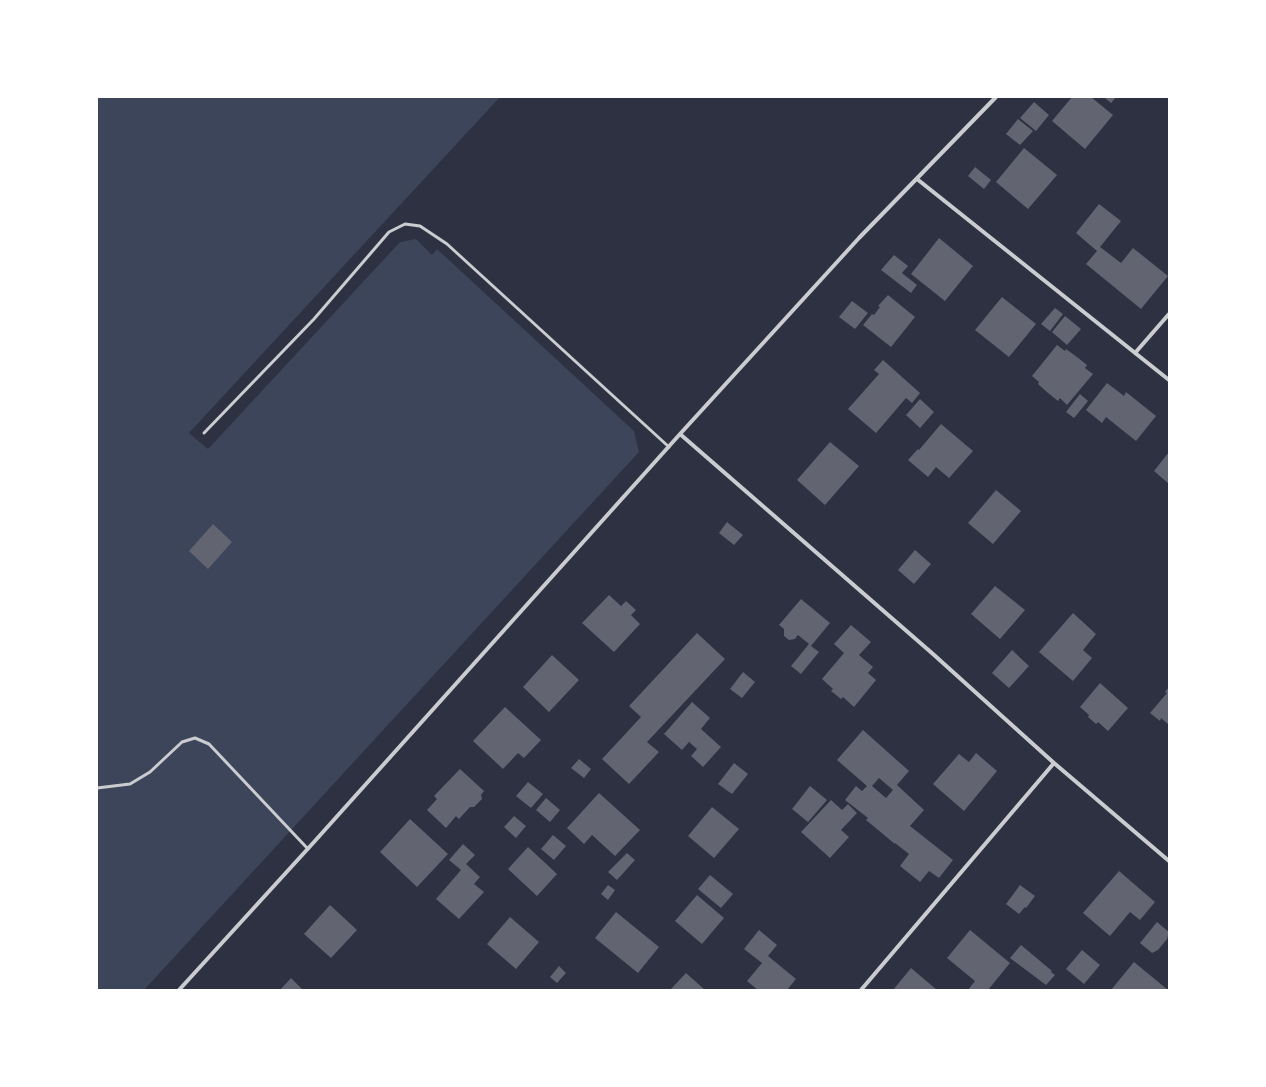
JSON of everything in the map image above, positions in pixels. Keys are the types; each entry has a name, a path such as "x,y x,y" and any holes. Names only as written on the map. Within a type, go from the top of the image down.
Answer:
{"street":[{"path":"179,990 308,849 680,434 860,238 996,97"},
{"path":"917,179 1169,380"},
{"path":"1135,353 1169,314"},
{"path":"680,434 927,648 1054,763 1169,861"},
{"path":"861,990 1054,763"}],"lane":[{"path":"204,433 314,320 389,232 405,224 420,226 447,244 669,448"},
{"path":"97,788 130,784 150,772 182,742 195,738 210,744 308,849"}],"shaded area":[{"path":"97,97 500,97 189,433 208,449 400,242 416,239 432,255 437,249 634,431 639,452 144,990 97,990"}],"building":[{"path":"1072,97 1091,97 1113,115 1085,149 1052,121"},
{"path":"1104,97 1116,97 1111,103"},
{"path":"1034,102 1049,115 1036,131 1020,118"},
{"path":"1018,119 1033,131 1020,145 1006,134"},
{"path":"1024,148 1057,175 1028,209 996,182"},
{"path":"975,167 991,180 984,189 968,176"},
{"path":"1099,204 1121,221 1100,247 1121,263 1133,248 1168,276 1141,309 1086,264 1097,251 1076,233"},
{"path":"939,238 973,266 945,301 911,274"},
{"path":"894,255 908,266 902,273 917,285 911,293 881,270"},
{"path":"888,295 915,317 891,347 863,325 872,314 874,315 880,307 878,306"},
{"path":"1002,297 1036,324 1009,357 975,330"},
{"path":"852,301 868,313 855,329 839,317"},
{"path":"1055,308 1063,314 1050,331 1041,324"},
{"path":"1065,316 1081,329 1067,345 1052,332"},
{"path":"1057,345 1065,351 1066,349 1087,365 1085,368 1093,374 1067,405 1060,398 1058,401 1048,393 1032,376"},
{"path":"883,360 920,393 912,403 906,398 876,433 848,409 879,374 874,370"},
{"path":"1107,383 1124,396 1126,392 1156,416 1136,441 1106,417 1102,423 1086,410"},
{"path":"1080,394 1088,401 1074,418 1066,412"},
{"path":"920,399 934,412 920,428 906,415"},
{"path":"941,424 973,451 949,478 936,467 928,477 908,460 918,449 919,450"},
{"path":"830,442 859,466 825,505 797,480"},
{"path":"1169,452 1169,484 1154,471"},
{"path":"996,490 1021,511 993,544 968,523"},
{"path":"727,522 743,535 734,545 719,533"},
{"path":"213,524 232,542 208,569 189,551"},
{"path":"915,550 931,564 914,584 898,570"},
{"path":"995,586 1025,610 1000,639 971,614"},
{"path":"609,595 621,606 626,601 636,610 631,615 640,624 614,652 582,623"},
{"path":"801,599 830,623 811,646 819,652 801,674 791,666 809,644 798,635 795,639 789,640 784,636 784,629 779,625"},
{"path":"1073,613 1096,634 1083,650 1092,658 1073,681 1039,652"},
{"path":"851,625 871,642 859,655 873,667 868,673 876,680 854,707 843,697 841,699 831,691 833,689 822,679 844,653 834,644"},
{"path":"697,633 725,659 647,742 659,752 629,784 602,759 641,717 629,706"},
{"path":"1012,650 1029,666 1009,688 992,673"},
{"path":"552,655 579,680 549,712 523,687"},
{"path":"743,672 755,682 742,698 730,689"},
{"path":"1100,683 1128,708 1108,731 1098,722 1096,724 1080,707"},
{"path":"1169,687 1169,725 1161,718 1160,721 1150,713 1167,693 1165,692"},
{"path":"692,702 710,718 701,729 721,747 703,767 691,756 697,749 689,742 682,750 664,734"},
{"path":"505,707 541,740 524,758 518,753 503,769 473,741"},
{"path":"863,730 909,771 897,785 924,810 910,826 953,860 939,878 929,871 920,882 900,866 909,854 866,820 868,818 845,800 856,786 862,791 867,786 837,760","holes":["879,778 893,790 886,798 872,786"]},
{"path":"976,753 997,771 964,811 933,784 959,754 969,762"},
{"path":"579,759 591,769 584,778 571,768"},
{"path":"734,763 748,774 732,794 718,784"},
{"path":"460,769 484,791 481,795 482,799 474,807 470,807 459,819 456,816 446,828 427,810 437,799 434,796"},
{"path":"528,782 543,794 531,808 516,796"},
{"path":"810,786 827,800 808,822 792,809"},
{"path":"599,793 640,830 615,856 592,835 584,844 567,828"},
{"path":"546,798 560,810 550,822 536,810"},
{"path":"831,800 842,810 848,804 857,813 841,830 849,837 830,858 801,832"},
{"path":"712,807 739,829 714,858 688,836"},
{"path":"514,816 526,826 516,838 504,827"},
{"path":"410,819 448,854 417,887 380,852"},
{"path":"553,835 566,846 554,860 541,849"},
{"path":"463,844 475,855 466,864 480,877 474,884 484,892 459,919 436,899 461,870 449,860"},
{"path":"528,847 557,874 537,896 508,869"},
{"path":"627,853 635,860 617,880 608,872"},
{"path":"1119,871 1155,902 1140,920 1130,912 1110,936 1083,913"},
{"path":"710,875 733,894 721,908 698,889"},
{"path":"608,885 615,890 608,900 601,894"},
{"path":"1020,885 1035,896 1026,908 1025,907 1019,914 1006,904"},
{"path":"697,895 724,918 702,944 675,921"},
{"path":"330,905 357,930 331,958 304,934"},
{"path":"616,912 659,947 638,973 595,938"},
{"path":"510,917 539,942 516,969 487,944"},
{"path":"1157,922 1169,932 1167,939 1158,950 1152,953 1140,943"},
{"path":"759,930 777,945 768,956 796,979 787,990 758,990 747,981 762,963 744,949"},
{"path":"970,930 1010,963 988,990 968,990 975,981 947,958"},
{"path":"1021,945 1055,975 1046,985 1010,958"},
{"path":"1082,950 1100,965 1084,984 1066,969"},
{"path":"1134,962 1168,990 1111,990"},
{"path":"559,966 566,973 557,983 550,977"},
{"path":"911,968 937,990 893,990"},
{"path":"686,973 705,990 671,989"},
{"path":"291,978 303,990 280,990"}]}
